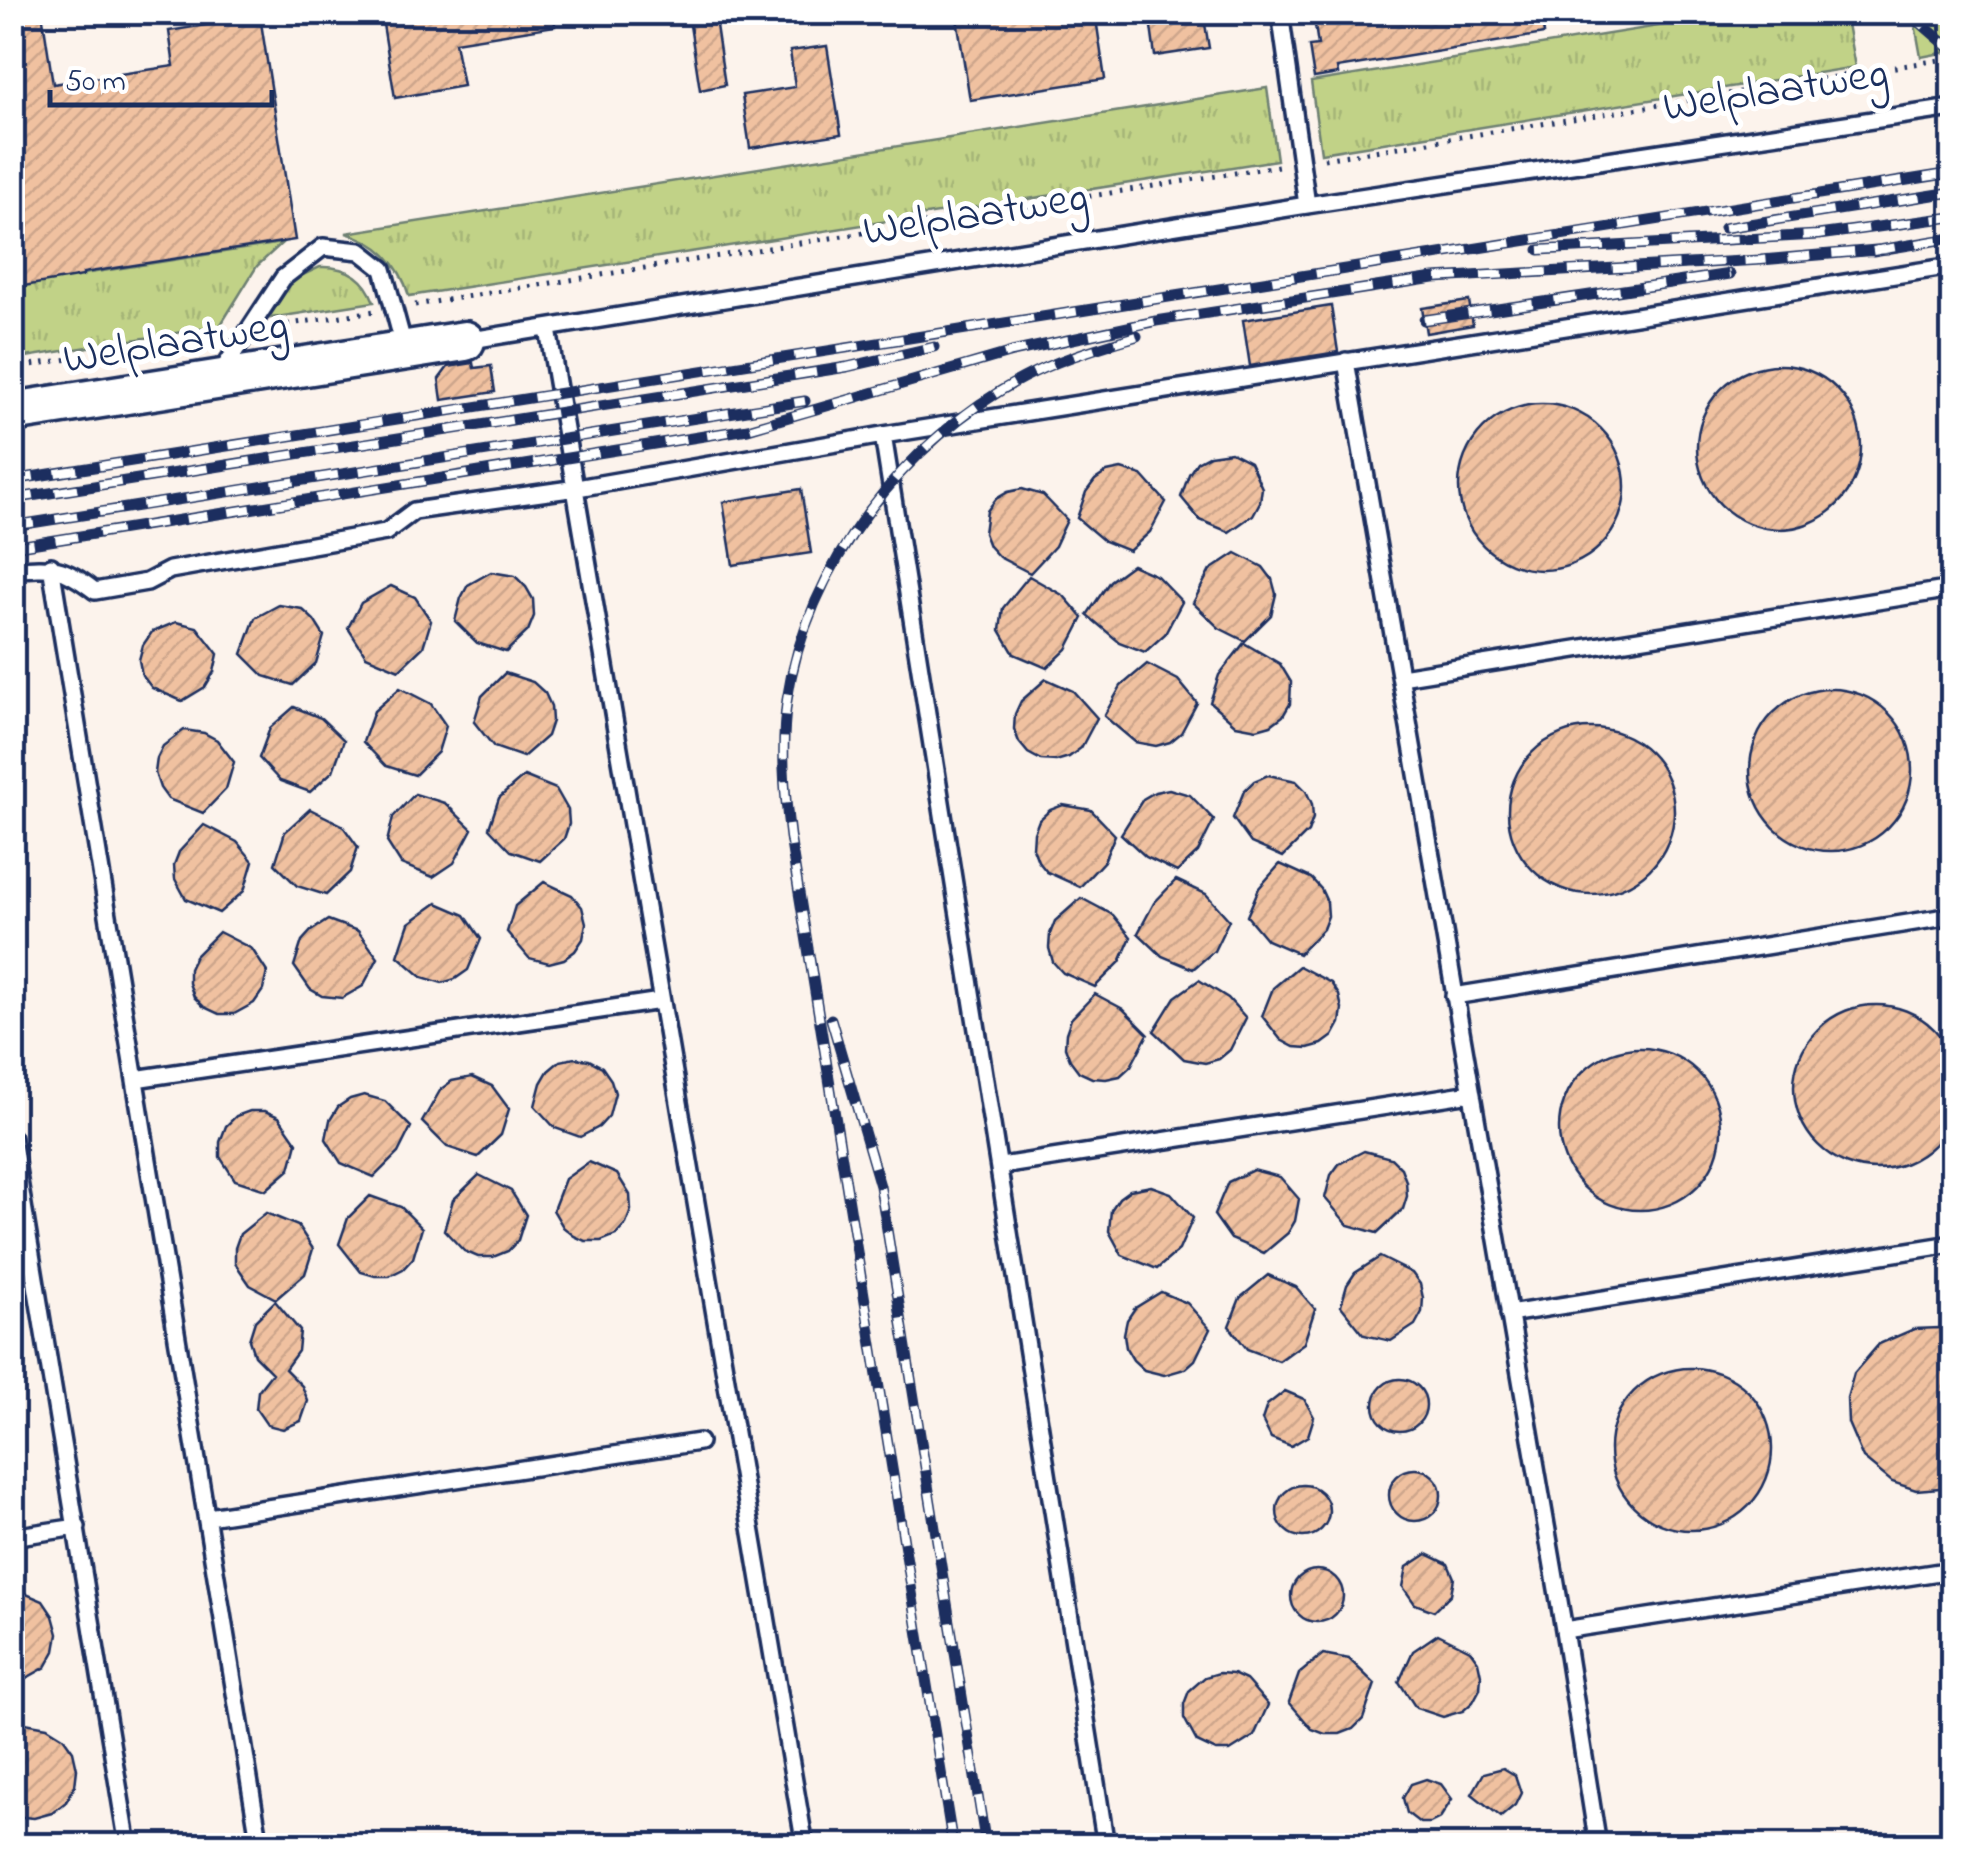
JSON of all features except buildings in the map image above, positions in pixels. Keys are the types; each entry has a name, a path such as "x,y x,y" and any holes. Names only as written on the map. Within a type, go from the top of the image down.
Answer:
{"street":[{"name":"Welplaatweg","path":"12,412 465,341"}],"lane":[{"path":"1280,12 1308,205"},
{"name":"Welplaatweg","path":"465,341 1308,205 1952,108"},
{"path":"216,381 283,278 323,247 360,252 383,269 405,350"},
{"path":"12,570 51,566 68,571 95,591 147,582 170,570 386,532 414,511 1952,266"},
{"path":"548,329 805,1846"},
{"path":"1346,361 1598,1846"},
{"path":"883,434 1106,1846"},
{"path":"51,566 260,1846"},
{"path":"1401,678 1952,590"},
{"path":"1454,996 1952,916"},
{"path":"135,1079 654,1002"},
{"path":"1001,1166 1471,1093"},
{"path":"12,1138 128,1846"},
{"path":"1508,1314 1952,1244"},
{"path":"208,1517 699,1442"},
{"path":"12,1537 77,1527"},
{"path":"1564,1630 1952,1570"}],"path":[{"path":"470,296 1952,58"}],"green space":[{"path":"1739,13 1845,13 1855,67 1321,153 1311,82"},
{"path":"1913,13 1952,13 1952,51 1921,57"},
{"path":"1267,88 1277,160 409,296 394,264 378,248 346,233"},
{"path":"282,243 257,266 220,326 13,359 13,285"},
{"path":"320,267 353,275 374,302 264,319 294,279"}],"railway":[{"path":"1908,12 1952,50"},
{"path":"12,480 1952,173"},
{"path":"1724,228 1952,192"},
{"path":"1539,250 1818,235 1952,217"},
{"path":"1873,251 1952,238"},
{"path":"12,547 748,429 1012,352 1156,321 1434,278 1888,249"},
{"path":"1424,320 1730,274"},
{"path":"953,1846 790,837 784,768 787,700 798,650 816,602 839,556 901,472 980,404 1023,378 1137,336"},
{"path":"12,499 847,367 934,347"},
{"path":"12,526 805,401"},
{"path":"831,1019 880,1186 986,1846"}]}
